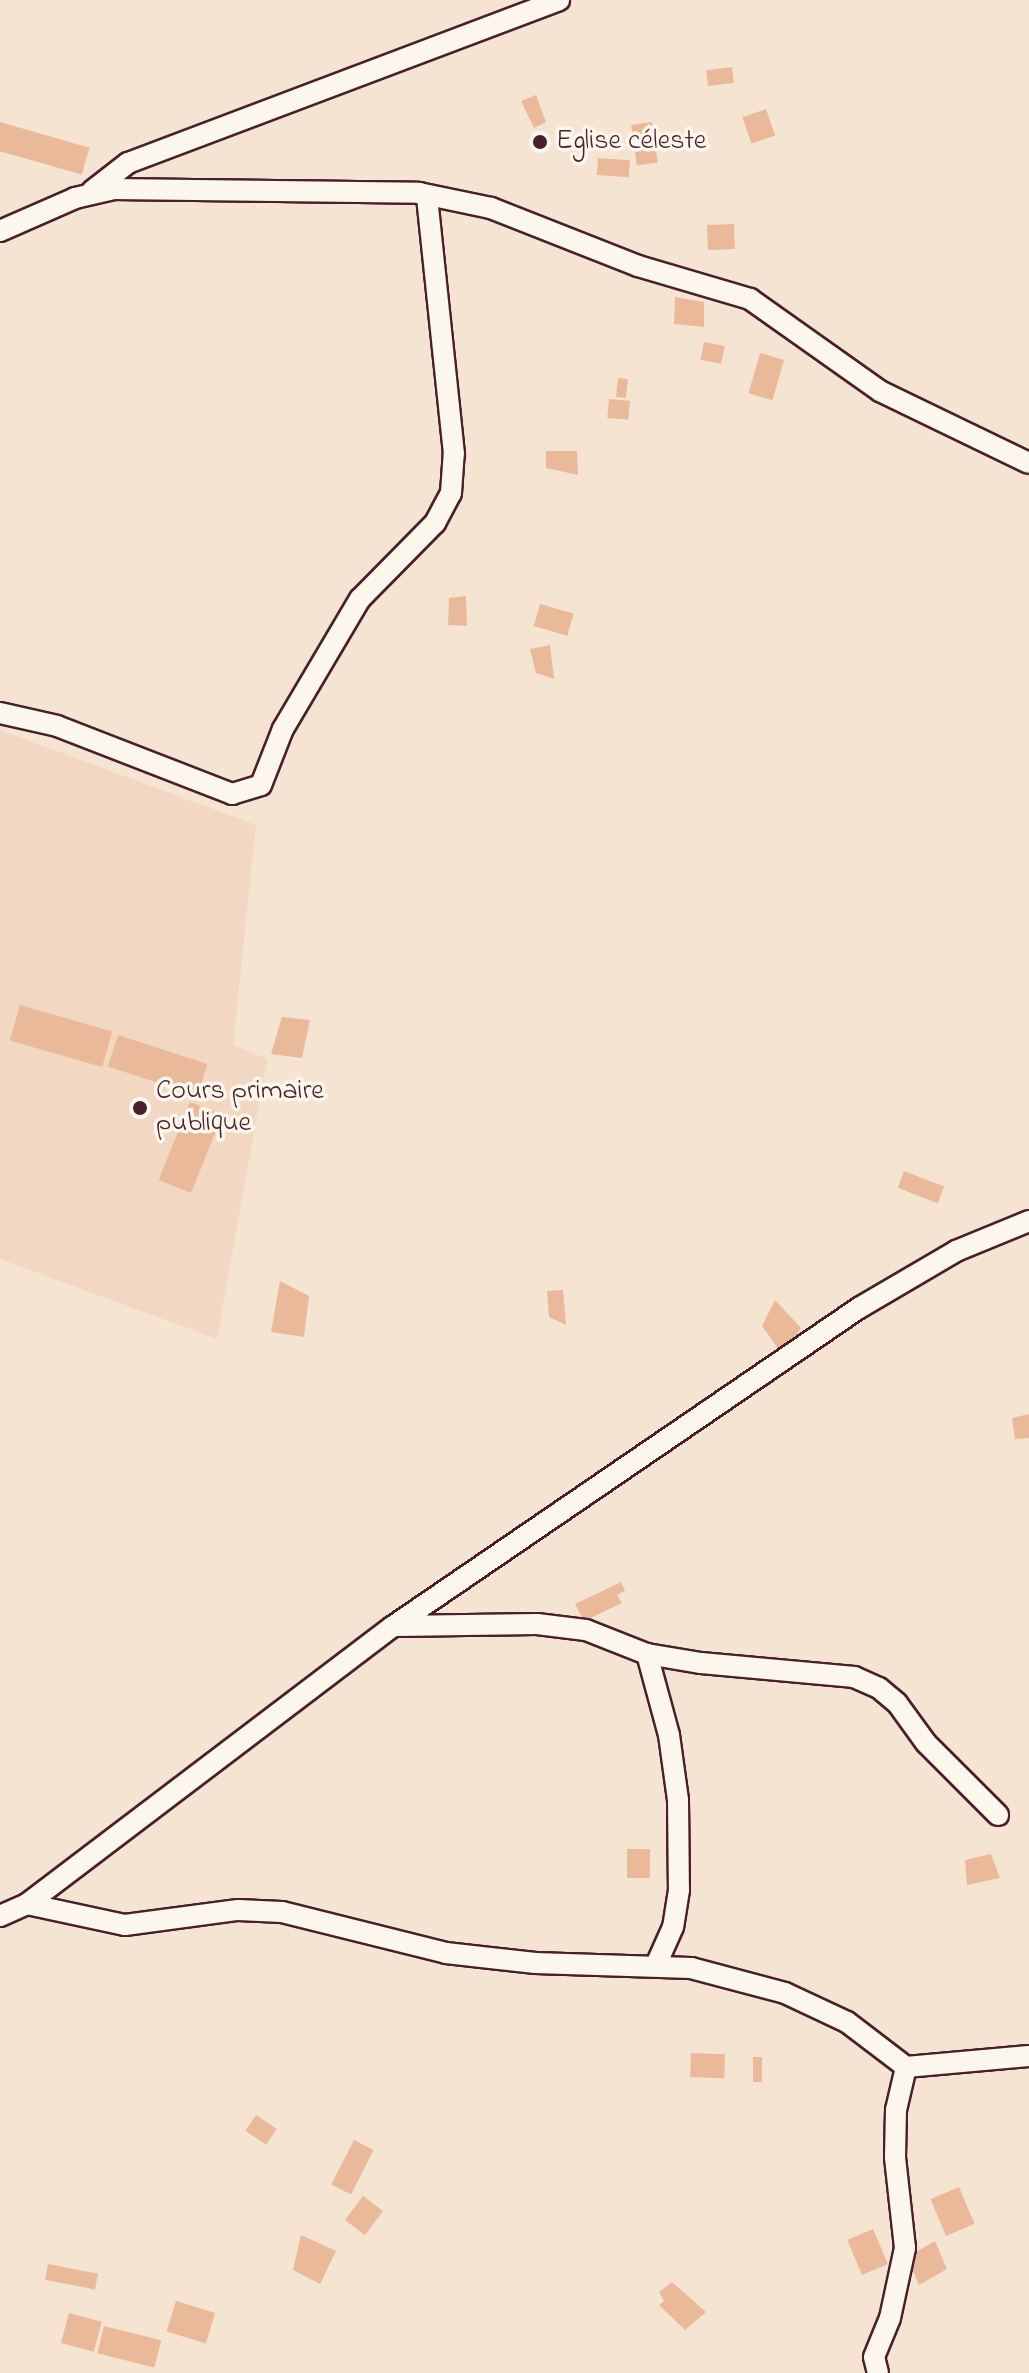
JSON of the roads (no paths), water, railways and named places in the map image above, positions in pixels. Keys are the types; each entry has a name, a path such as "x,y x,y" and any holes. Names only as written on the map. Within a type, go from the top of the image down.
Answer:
{"street":[{"path":"0,231 92,191 128,163 559,0"},
{"path":"92,191 427,195 491,208 638,266 750,299 880,391 1029,463"},
{"path":"0,713 57,726 232,794 261,785 283,729 360,599 435,523 451,493 454,454 427,195"},
{"path":"0,1916 27,1904 392,1627 859,1308 956,1251 1029,1221"},
{"path":"392,1627 537,1624 586,1630 647,1654 854,1677 879,1688 998,1815"},
{"path":"647,1654 669,1735 678,1800 679,1890 673,1927 656,1965"},
{"path":"27,1904 125,1925 238,1910 282,1912 446,1953 535,1963 691,1968 785,1993 847,2022 906,2067 1029,2056"},
{"path":"878,2373 874,2357 890,2318 905,2248 895,2157 896,2110 906,2067"}],"place":[{"name":"Eglise céleste","path":"540,142"},
{"name":"Cours primaire publique","path":"140,1108"}]}
